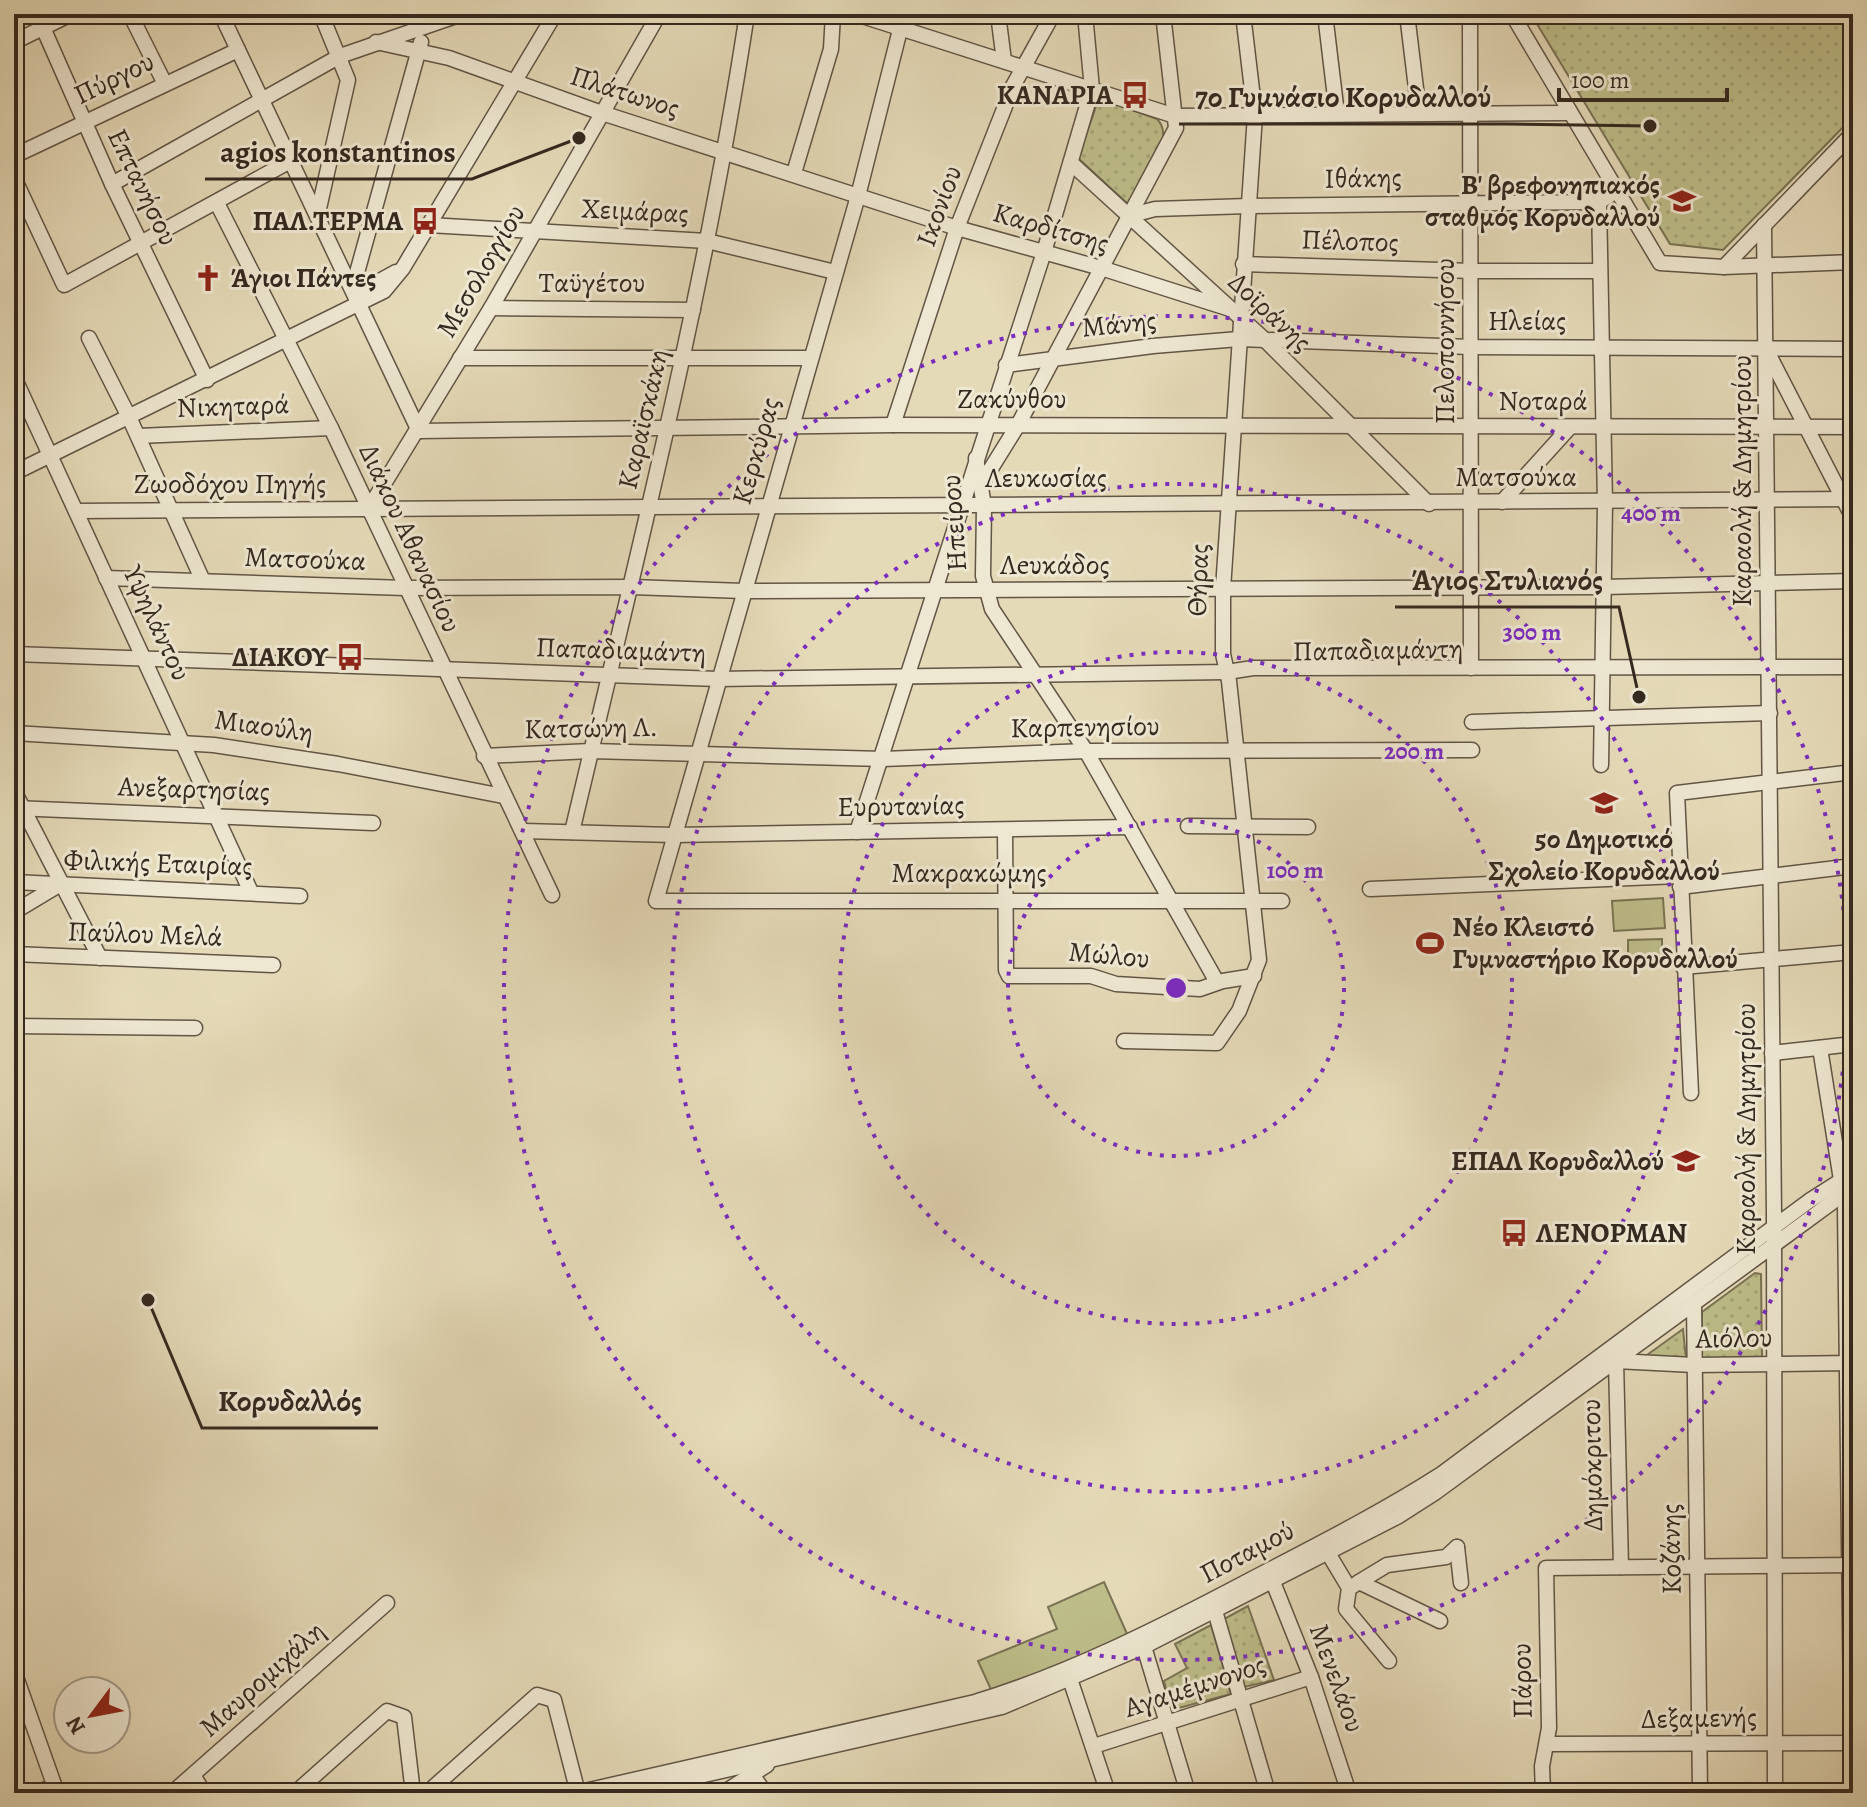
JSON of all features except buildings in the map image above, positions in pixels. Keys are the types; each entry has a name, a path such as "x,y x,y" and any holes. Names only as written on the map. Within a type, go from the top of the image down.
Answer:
{"street":[{"path":"14,42 40,21 71,14"},
{"path":"130,14 164,82"},
{"path":"221,14 419,431"},
{"path":"318,213 347,89 340,56 321,14"},
{"path":"112,184 340,56 462,14"},
{"path":"14,473 286,342 356,295 384,291 403,268 555,14"},
{"name":"Μεσολογγίου","path":"368,510 419,431 659,14"},
{"name":"Καραϊσκάκη","path":"572,832 685,358 726,151 747,14"},
{"path":"794,173 831,49 833,14"},
{"path":"856,14 903,21 1004,61 1175,116 1570,113"},
{"path":"998,14 1004,61"},
{"name":"Ικονίου","path":"893,425 957,228 1024,67 1053,14"},
{"name":"Ηπείρου","path":"1085,14 1092,89 1044,252 976,458 984,506 986,591 992,609 1086,751 1217,982"},
{"path":"982,483 1018,425 1176,128 1163,14"},
{"name":"Θήρας","path":"1124,1041 1217,1043 1226,1033 1259,960 1223,654 1223,589 1239,339 1235,314 1243,264 1255,115 1243,14"},
{"path":"1325,14 1337,114"},
{"path":"1407,14 1419,113"},
{"name":"Πελοποννήσου","path":"1470,14 1471,668"},
{"path":"1512,14 1655,259 1671,266 1724,267 1853,262"},
{"name":"Επτανήσου","path":"40,21 83,122 207,380"},
{"name":"Κερκύρας","path":"656,901 809,358 858,196 903,21"},
{"path":"356,295 422,49 420,28"},
{"name":"Πλάτωνος","path":"376,42 422,49 602,113 858,196"},
{"name":"Πύργου","path":"14,156 164,82 238,50"},
{"path":"1724,267 1853,133"},
{"path":"14,178 64,285 143,245 292,160"},
{"name":"Δοϊράνης","path":"1071,163 1266,341 1429,504"},
{"path":"1601,765 1605,503 1599,347 1599,202 1616,191"},
{"name":"Καρδίτσης","path":"858,196 957,228 1101,268 1235,314"},
{"name":"Ιθάκης","path":"1128,216 1155,209 1248,206 1599,202"},
{"name":"Διάκου Αθανασίου","path":"217,203 331,428 552,895"},
{"name":"Χειμάρας","path":"429,225 707,241 835,272"},
{"name":"Καραολή & Δημητρίου","path":"1764,225 1774,1230 1775,1793"},
{"name":"Πέλοπος","path":"1243,264 1472,271 1600,271"},
{"name":"Ταϋγέτου","path":"491,308 693,310"},
{"path":"89,338 138,436 203,581"},
{"name":"Μάνης","path":"1006,365 1239,339"},
{"name":"Ηλείας","path":"1239,339 1471,347 1853,349"},
{"path":"1767,349 1805,427 1848,499 1853,518"},
{"path":"460,358 809,358"},
{"name":"Υψηλάντου","path":"14,377 251,892"},
{"name":"Ζακύνθου","path":"419,431 790,425 1233,427"},
{"name":"Νοταρά","path":"1233,427 1853,427"},
{"path":"1502,502 1570,427"},
{"name":"Νικηταρά","path":"138,436 331,428"},
{"path":"857,832 883,759 976,458"},
{"name":"Ματσούκα","path":"1228,502 1429,504 1848,499"},
{"name":"Λευκωσίας","path":"768,507 1228,502"},
{"name":"Ζωοδόχου Πηγής","path":"76,511 768,507"},
{"name":"Ματσούκα","path":"106,578 405,588 632,587 743,591"},
{"name":"Λeυκάδος","path":"743,591 1604,587 1853,581"},
{"name":"Παπαδιαμάντη","path":"14,654 718,679 909,674 1038,677 1227,672 1253,668 1578,669"},
{"name":"Παπαδιαμάντη","path":"1227,672 1253,677 1397,677 1604,668 1853,667"},
{"path":"1472,722 1603,715 1770,713"},
{"name":"Μιαούλη","path":"14,733 184,741 338,764 503,796"},
{"name":"Καρπενησίου","path":"698,754 883,759 1086,751 1472,750"},
{"name":"Κατσώνη Λ.","path":"484,756 591,751 698,754"},
{"path":"1691,1093 1677,793 1853,772"},
{"path":"14,791 18,808 100,958"},
{"name":"Ανεξαρτησίας","path":"18,808 373,823"},
{"path":"1188,826 1308,827"},
{"name":"Ευρυτανίας","path":"673,835 1130,827"},
{"path":"1005,830 1006,898"},
{"path":"523,831 673,835"},
{"path":"1370,889 1679,881 1853,866"},
{"name":"Φιλικής Εταιρίας","path":"14,882 300,896"},
{"path":"14,912 60,885"},
{"name":"Μακρακώμης","path":"656,901 1006,898 1282,901"},
{"name":"Μώλου","path":"1006,898 1007,975 1091,976 1116,984 1200,989 1217,982 1254,976"},
{"path":"1683,967 1853,952"},
{"name":"Παύλου Μελά","path":"14,954 273,965"},
{"path":"14,1026 195,1028"},
{"path":"1772,1053 1853,1044"},
{"path":"1820,1048 1849,1180"},
{"name":"Ποταμού","path":"577,1793 975,1702 1142,1642 1215,1611 1328,1553 1446,1485 1773,1245 1845,1204 1849,1180"},
{"name":"Ποταμού","path":"625,1793 991,1710 1070,1679 1376,1514 1429,1482 1774,1230 1849,1180"},
{"path":"1845,1204 1850,1363 1852,1793"},
{"name":"Κοζάνης","path":"1694,1304 1700,1793"},
{"name":"Αιόλου","path":"1616,1361 1694,1365 1850,1363"},
{"name":"Δημόκριτου","path":"1616,1361 1621,1567"},
{"path":"1389,1661 1346,1609 1354,1585 1387,1565 1446,1557 1457,1547 1461,1583"},
{"path":"1328,1553 1354,1585 1440,1621"},
{"path":"1621,1567 1851,1565"},
{"name":"Πάρου","path":"1543,1793 1547,1744 1546,1568 1621,1567"},
{"name":"Μενελάου","path":"1273,1582 1311,1677 1349,1793"},
{"name":"Μαυρομιχάλη","path":"172,1793 387,1603"},
{"path":"1215,1611 1268,1793"},
{"path":"1142,1642 1188,1793"},
{"path":"14,1671 56,1789 35,1793"},
{"name":"Αγαμέμνονος","path":"1094,1746 1311,1677"},
{"path":"1070,1679 1108,1793"},
{"path":"427,1793 537,1695 554,1700 577,1793"},
{"path":"295,1793 387,1711 404,1717 413,1793"},
{"name":"Δεξαμενής","path":"1547,1744 1700,1746 1852,1743"},
{"path":"723,1793 778,1759"},
{"path":"752,1774 765,1793"},
{"path":"193,1775 204,1793"}],"green space":[{"path":"1531,14 1853,14 1853,117 1723,250 1670,244"},
{"path":"1099,98 1157,119 1162,128 1163,138 1155,162 1129,205 1078,158"},
{"path":"1663,898 1665,928 1614,931 1612,901"},
{"path":"1662,939 1662,956 1628,957 1628,940"},
{"path":"1755,1273 1761,1274 1762,1358 1702,1359 1702,1312"},
{"path":"1683,1329 1686,1359 1649,1359 1647,1355"},
{"path":"1104,1582 1128,1636 993,1694 978,1661 1057,1629 1048,1607"},
{"path":"1248,1606 1274,1680 1244,1687 1224,1619"},
{"path":"1211,1625 1231,1694 1171,1710 1164,1681 1187,1668 1175,1644"}],"place":[{"name":"ΚΑΝΑΡΙΑ","path":"1135,95"},
{"name":"7ο Γυμνάσιο Κορυδαλλού","path":"1650,126"},
{"name":"agios konstantinos","path":"579,138"},
{"name":"Β' βρεφονηπιακός σταθμός Κορυδαλλού","path":"1682,201"},
{"name":"ΠΑΛ.ΤΕΡΜΑ","path":"425,221"},
{"name":"Άγιοι Πάντες","path":"208,278"},
{"name":"ΔΙΑΚΟΥ","path":"350,657"},
{"name":"Άγιος Στυλιανός","path":"1639,697"},
{"name":"5ο Δημοτικό Σχολείο Κορυδαλλού","path":"1604,803"},
{"name":"Νέο Κλειστό Γυμναστήριο Κορυδαλλού","path":"1430,943"},
{"name":"ΕΠΑΛ Κορυδαλλού","path":"1686,1161"},
{"name":"ΛΕΝΟΡΜΑΝ","path":"1514,1233"},
{"name":"Κορυδαλλός","path":"148,1300"}]}
